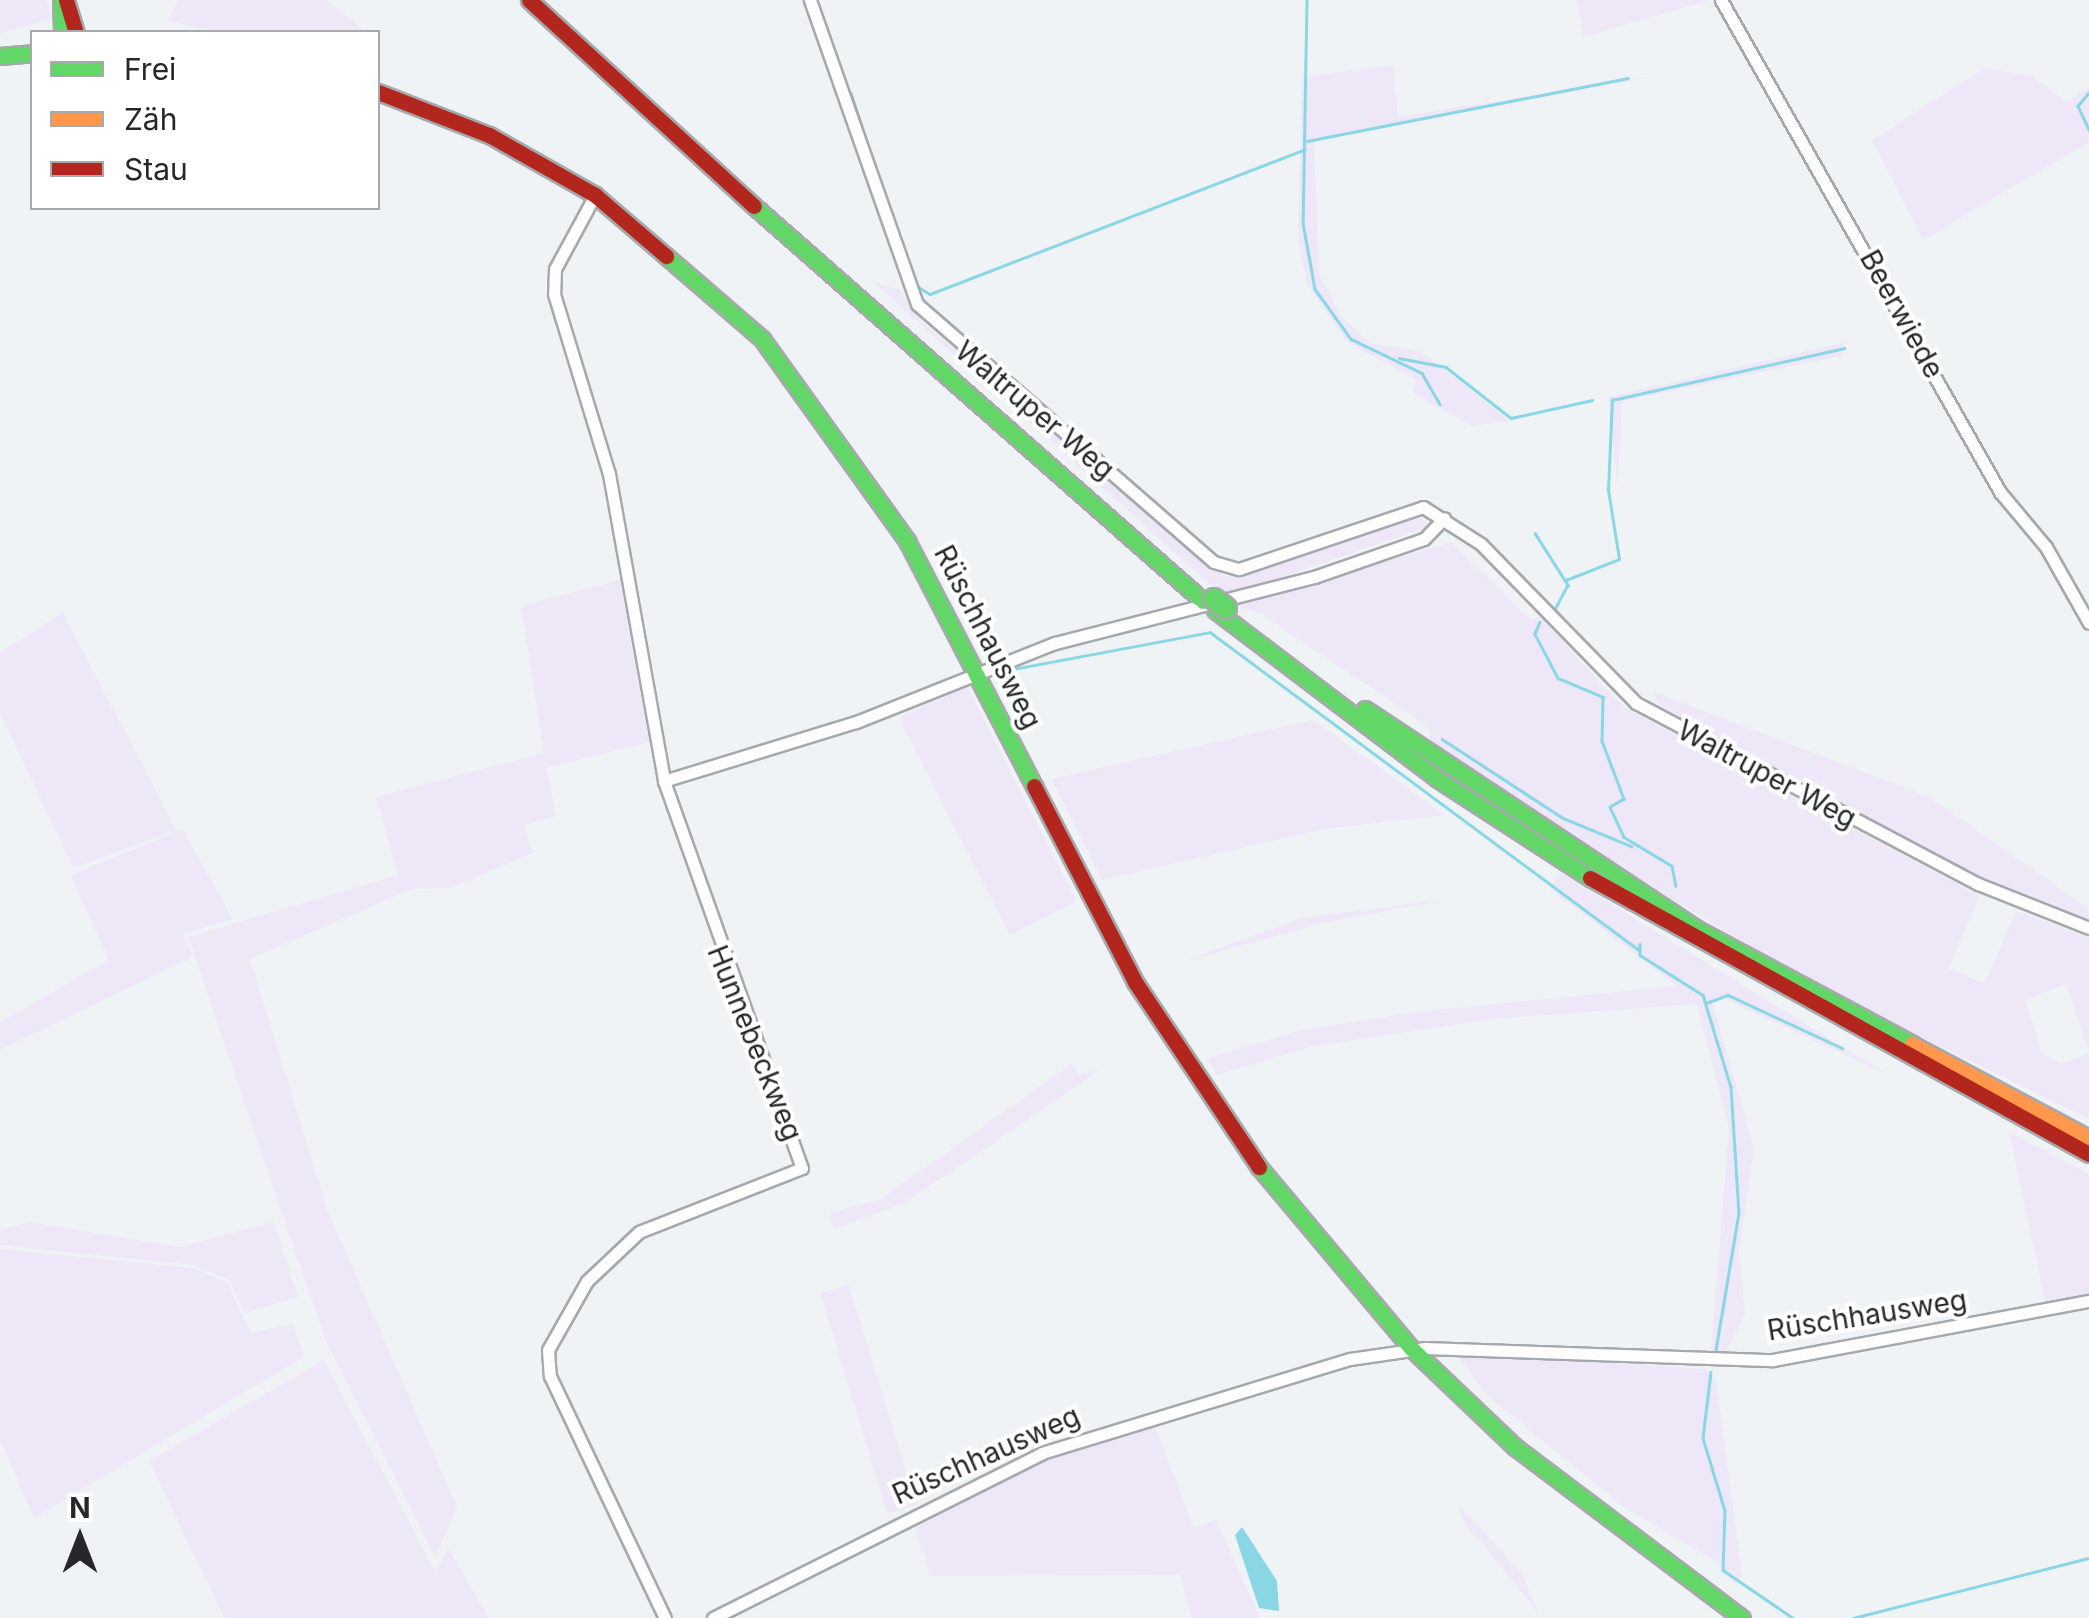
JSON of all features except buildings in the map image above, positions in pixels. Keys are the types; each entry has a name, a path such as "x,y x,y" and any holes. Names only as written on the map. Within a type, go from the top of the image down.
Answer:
{"main road":[{"path":"63,0 76,30"},
{"path":"530,0 968,402 1214,605 1436,778 1618,898 1845,1030 2089,1154"},
{"path":"542,0 1018,434 1214,605 1520,817 1697,929 2089,1138"},
{"path":"0,56 30,54"},
{"name":"Rüschhausweg","path":"380,93 488,136 595,195 718,294 808,393 897,524 1173,1045 1274,1189 1411,1348 1559,1485 1742,1618"}],"street":[{"name":"Waltruper Weg","path":"810,0 918,304 1214,562 1240,569 1410,507 1444,518 1636,703 1978,884 2089,928"},
{"name":"Beerwiede","path":"1721,0 2000,492 2046,546 2089,624"},
{"name":"Hunnebeckweg","path":"595,195 552,286 606,463 664,781 802,1168 639,1232 587,1281 548,1350 550,1376 664,1618"},
{"path":"664,781 856,722 975,668 1314,577 1424,538 1444,518"},
{"name":"Rüschhausweg","path":"713,1618 1042,1453 1241,1388 1411,1348 1773,1360 1879,1347 2089,1301"}],"shaded area":[{"path":"0,0 47,0 52,18 0,34"},
{"path":"178,0 327,0 364,30 211,30 168,21"},
{"path":"1577,0 1707,0 1707,1 1583,37"},
{"path":"1393,65 1398,117 1661,75 1314,141 1319,274 1341,316 1370,343 1420,351 1510,421 1472,426 1412,393 1416,380 1347,342 1307,284 1298,242 1302,77"},
{"path":"1985,68 2031,76 2067,102 2089,87 2089,142 1923,240 1872,140"},
{"path":"873,282 899,289 921,321 1224,576 1407,512 1433,525 1224,597"},
{"path":"1846,342 1841,356 1622,401 1618,488 1608,397"},
{"path":"1451,542 1532,620 1539,616 1623,707 1980,896 1948,968 1984,983 2017,911 2089,938 2089,1053 2089,1119 1812,983 1675,901 1432,745 1427,726 1262,614 1235,606","holes":["2066,984 2089,1053 2062,1064 2042,1054 2026,1000"]},
{"path":"620,580 649,742 547,768 556,816 524,825 533,853 450,888 412,889 250,959 327,1209 457,1507 435,1556 324,1336 188,937 398,875 376,797 544,753 521,606"},
{"path":"63,613 176,830 74,868 0,714 0,653"},
{"path":"966,684 1077,901 1010,935 899,718"},
{"path":"1654,692 1929,797 2089,909 2089,920 1982,877 1773,769 1657,704"},
{"path":"1313,720 1445,815 1325,829 1102,880 1051,779"},
{"path":"183,829 232,919 183,934 193,957 0,1050 0,1022 109,960 71,875"},
{"path":"1561,873 1888,1075 1723,998 1713,1004 1754,1148 1739,1252 1745,1315 1725,1354 1711,1351 1729,1128 1697,1004 1493,1019 1309,1047 1217,1075 1207,1059 1297,1031 1422,1011 1677,986 1549,888"},
{"path":"1449,899 1323,923 1182,962 1301,918"},
{"path":"1073,1063 1078,1074 1100,1070 905,1203 833,1229 829,1213 879,1200"},
{"path":"2009,1132 2089,1174 2089,1295 2046,1305"},
{"path":"30,1222 180,1247 274,1222 298,1297 245,1313 229,1280 193,1265 0,1245 0,1230"},
{"path":"0,1249 193,1268 227,1282 251,1333 293,1324 304,1357 34,1518 0,1439"},
{"path":"849,1285 916,1505 888,1514 820,1294"},
{"path":"1455,1354 1706,1369 1716,1379 1742,1576 1734,1584 1720,1564 1623,1506 1488,1396"},
{"path":"324,1360 435,1572 448,1548 489,1618 225,1618 149,1461"},
{"path":"1153,1422 1194,1528 1216,1520 1260,1618 1192,1618 1180,1575 931,1576 915,1528 1059,1453"},
{"path":"1459,1505 1521,1572 1539,1614 1460,1517"}],"water":[{"path":"1242,1527 1277,1581 1279,1611 1259,1608 1235,1535"}],"waterway":[{"path":"1307,0 1303,223 1315,289 1351,339 1422,373 1440,404"},
{"path":"1307,141 1628,78"},
{"path":"851,93 891,215"},
{"path":"2089,93 2078,106 2089,130"},
{"path":"917,286 930,294 1305,149"},
{"path":"1566,580 1619,559 1608,490 1612,400 1844,348"},
{"path":"1399,358 1446,367 1511,418 1592,400"},
{"path":"1535,533 1568,585 1554,611"},
{"path":"1540,622 1535,634 1558,678 1603,697 1602,741 1624,799 1610,807 1624,837 1672,866 1676,886"},
{"path":"1013,669 1210,632 1639,950"},
{"path":"1442,739 1563,818 1631,846"},
{"path":"1640,944 1640,955 1703,995 1731,1087 1739,1213 1716,1350"},
{"path":"1706,1003 1728,995 1842,1048"},
{"path":"1711,1372 1703,1438 1725,1511 1723,1570 1793,1618"},
{"path":"1853,1618 2089,1558"}],"traffic: fast":[{"path":"61,0 62,30"},
{"path":"0,56 30,53"},
{"path":"754,206 1203,601"},
{"path":"666,256 762,339 907,541 1034,786"},
{"path":"1214,599 1226,608"},
{"path":"1215,610 1436,778 1590,878"},
{"path":"1365,709 1697,929 1912,1044"},
{"path":"1259,1167 1411,1348 1515,1447 1742,1618"}],"traffic: slow":[{"path":"1912,1044 2089,1138"}],"traffic: jam":[{"path":"66,0 75,30"},
{"path":"529,0 754,206"},
{"path":"380,93 489,135 595,195 666,256"},
{"path":"1034,786 1135,982 1259,1167"},
{"path":"1590,878 2089,1154"}]}
